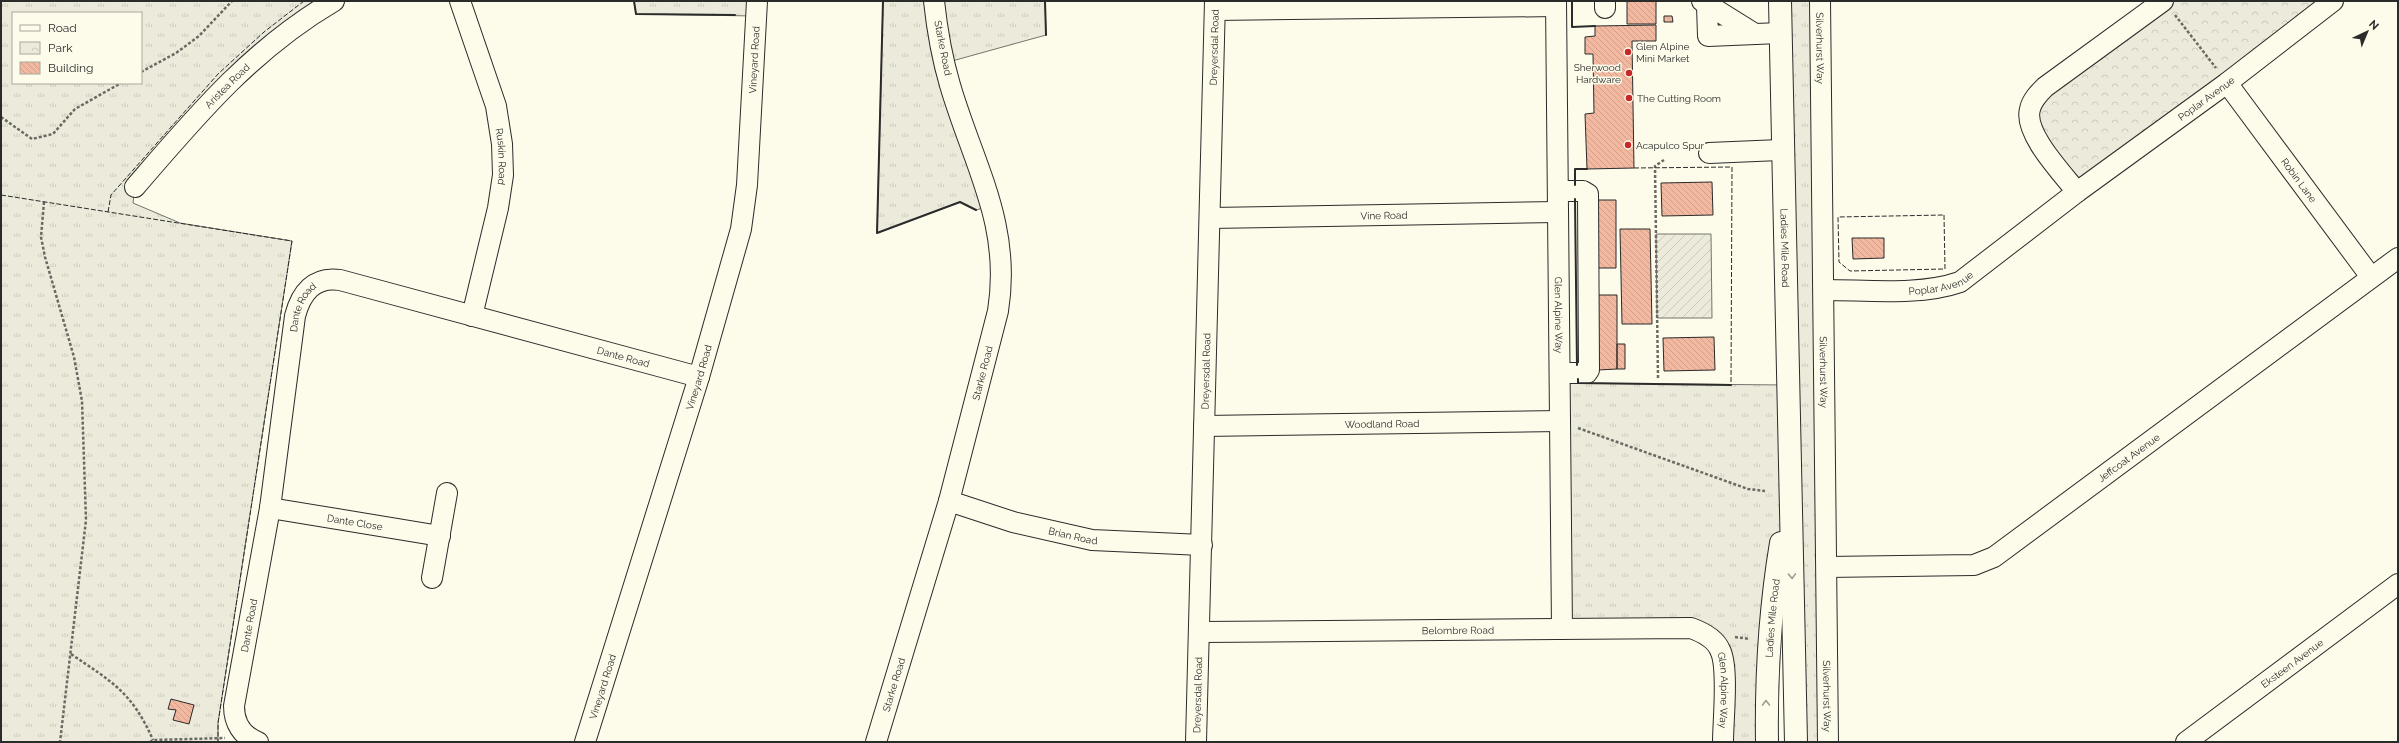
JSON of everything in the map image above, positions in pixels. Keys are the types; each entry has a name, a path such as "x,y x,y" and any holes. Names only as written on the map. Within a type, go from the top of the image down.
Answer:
{"main road":[{"name":"Ladies Mile Road","path":"1780,1 1789,495 1796,742"},
{"name":"Ladies Mile Road","path":"1767,742 1766,697 1773,592 1789,495"}],"street":[{"name":"Aristea Road","path":"135,187 244,67 272,42 334,1"},
{"name":"Ruskin Road","path":"460,1 496,106 501,137 503,174 498,208 472,316"},
{"name":"Vineyard Road","path":"585,742 699,377 735,252 745,208 757,1"},
{"name":"Starke Road","path":"876,742 948,501 998,311 1002,287 1002,263 998,228 988,191 944,64 934,1"},
{"name":"Silverhurst Way","path":"1820,1 1825,290 1828,742"},
{"name":"Poplar Avenue","path":"1825,290 1920,290 1942,288 1960,282 2077,192 2227,83 2333,1"},
{"path":"1215,6 1556,3"},
{"name":"Glen Alpine Way","path":"1556,3 1562,629"},
{"path":"1705,3 1708,36 1780,33"},
{"name":"Dreyersdal Road","path":"1196,742 1215,6"},
{"path":"2077,192 2036,137 2029,124 2030,110 2035,97 2045,87 2169,7"},
{"name":"Robin Lane","path":"2227,83 2371,277"},
{"path":"1709,153 1782,150"},
{"path":"1558,191 1583,191 1588,194 1588,372 1560,373"},
{"name":"Vine Road","path":"1210,218 1558,212"},
{"name":"Jeffcoat Avenue","path":"1827,567 1974,565 1985,562 2398,258"},
{"name":"Dante Road","path":"248,735 234,714 235,700 270,508 295,316 302,297 311,286 322,280 340,280 699,377"},
{"name":"Woodland Road","path":"1204,426 1560,421"},
{"path":"432,578 447,494"},
{"name":"Brian Road","path":"948,501 1013,522 1092,540 1165,545 1202,545"},
{"name":"Dante Close","path":"270,508 440,536"},
{"name":"Eksteen Avenue","path":"2199,738 2398,584"},
{"name":"Belombre Road","path":"1200,632 1691,628 1704,633 1713,641"},
{"name":"Glen Alpine Way","path":"1713,641 1720,649 1724,664 1723,742"}],"path":[{"path":"142,71 176,53 199,36 232,1"},
{"path":"2169,7 2227,83"},
{"path":"1,117 32,138 53,134 74,109 119,84"},
{"path":"1658,378 1655,166 1664,160"},
{"path":"44,202 42,237 45,257 74,358 82,401 86,520 60,742"},
{"path":"1560,421 1748,489 1765,491"},
{"path":"71,654 121,688 142,716 153,740"},
{"path":"150,742 153,740 248,735"}],"green space":[{"path":"1,1 334,1 305,20 135,187 133,203 180,223 292,241 218,723 218,742 1,742"},
{"path":"634,1 755,1 754,16 636,14"},
{"path":"883,1 925,1 983,208 976,210 960,202 877,233"},
{"path":"941,1 1045,1 1046,35 952,61"},
{"path":"1780,1 1820,1 1828,742 1796,742 1789,497 1767,742 1723,742 1724,664 1704,633 1562,629 1560,383 1788,385"},
{"path":"2163,1 2333,1 2077,192 2029,110"},
{"path":"1656,234 1711,234 1712,318 1657,318"}],"building":[{"path":"1627,1 1656,1 1656,24 1627,24"},
{"path":"1664,16 1672,16 1673,22 1664,22"},
{"path":"1656,25 1656,41 1632,41 1634,168 1587,169 1585,114 1594,113 1593,54 1585,54 1585,37 1595,36 1595,26"},
{"path":"1712,182 1713,215 1662,216 1661,183"},
{"path":"1597,200 1616,200 1616,268 1596,268"},
{"path":"1620,229 1650,229 1652,324 1622,324"},
{"path":"1852,238 1884,238 1884,258 1853,259"},
{"path":"1598,295 1617,295 1617,369 1598,370"},
{"path":"1714,337 1715,370 1664,371 1663,338"},
{"path":"1617,344 1625,344 1625,369 1617,369"},
{"path":"171,699 194,705 189,724 173,720 176,710 168,709"}],"fence":[{"path":"108,212 111,195 218,74 264,32 304,1"},
{"path":"1634,168 1732,167 1731,385"},
{"path":"1,195 292,241 218,723 218,742"},
{"path":"1944,215 1945,269 1850,271 1839,262 1838,217 1944,215"}],"wall":[{"path":"634,1 636,14 735,15"},
{"path":"883,1 877,233 960,202 976,210"},
{"path":"1045,1 1046,35"},
{"path":"1572,1 1572,27 1595,26"},
{"path":"1575,185 1575,169 1587,169"},
{"path":"1575,199 1577,365"},
{"path":"1578,379 1578,383 1731,385"}],"place":[{"name":"Glen Alpine Mini Market","path":"1628,52"},
{"name":"Sherwood Hardware","path":"1629,73"},
{"name":"The Cutting Room","path":"1629,98"},
{"name":"Acapulco Spur","path":"1628,145"}]}
